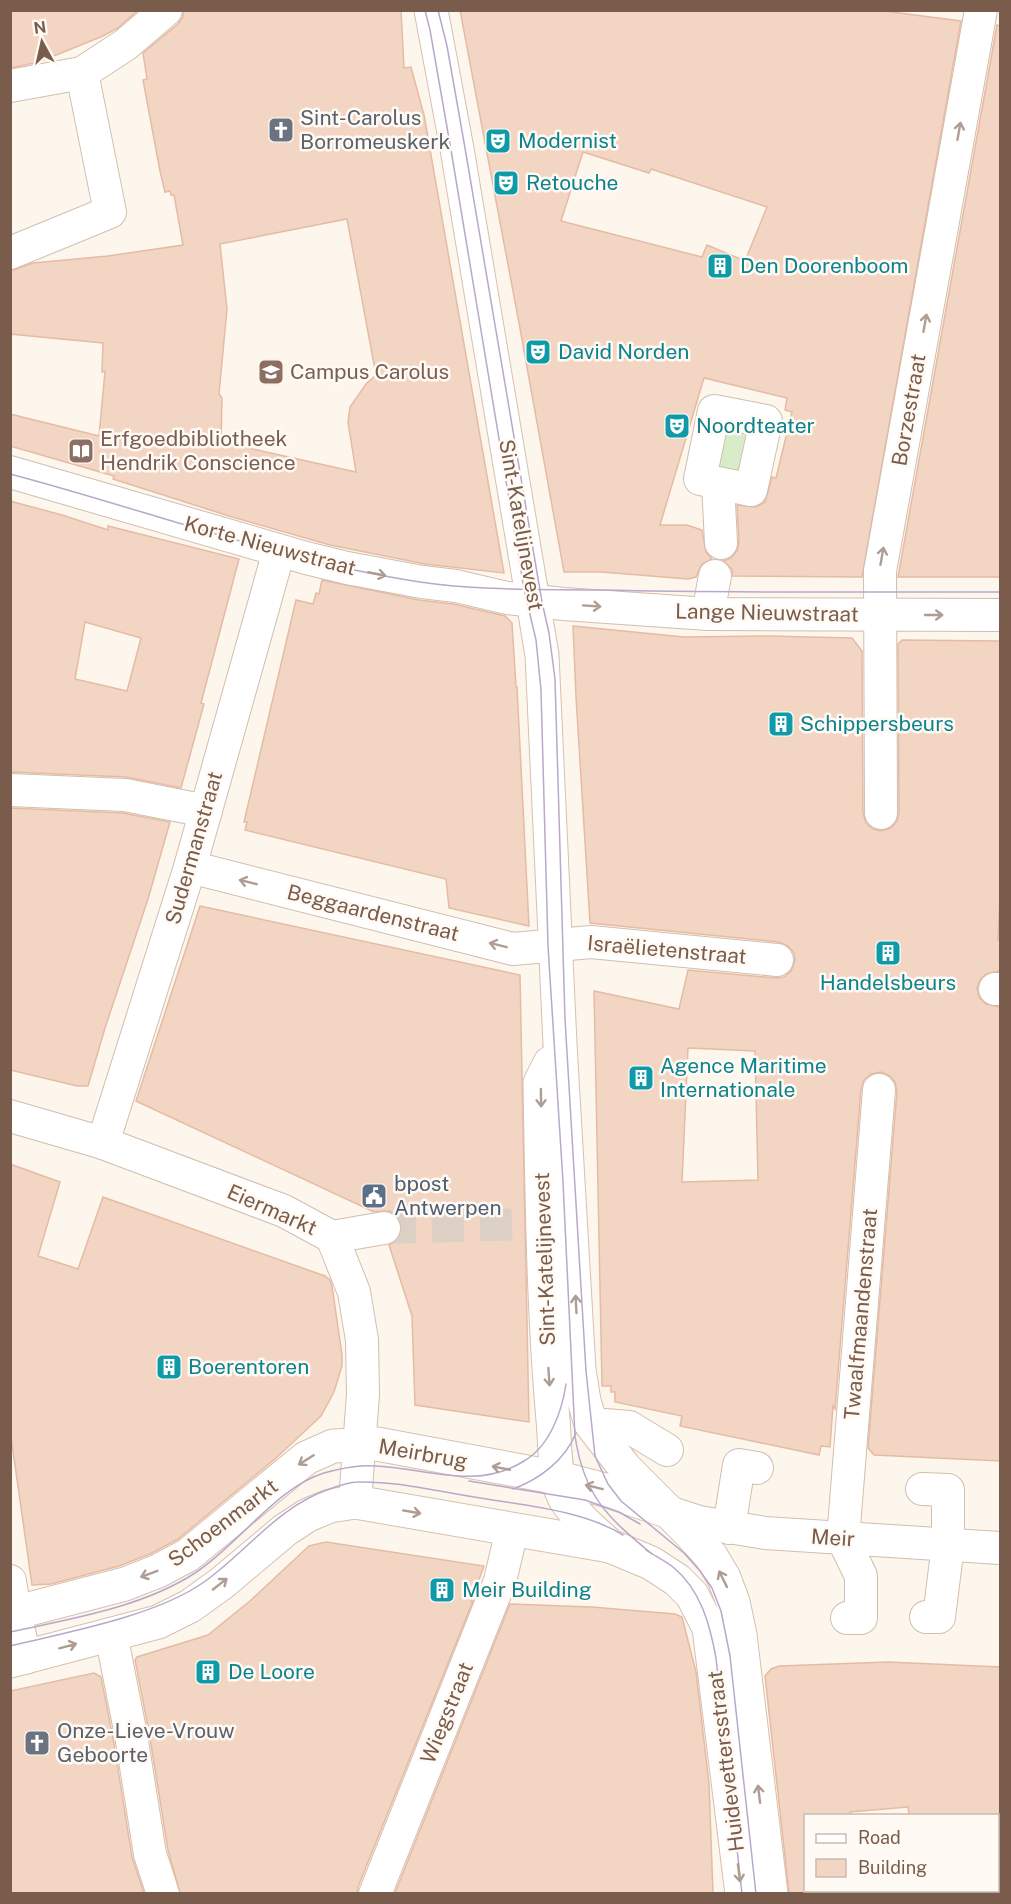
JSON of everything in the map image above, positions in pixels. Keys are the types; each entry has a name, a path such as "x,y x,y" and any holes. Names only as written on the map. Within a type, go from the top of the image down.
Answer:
{"street":[{"path":"10,86 82,73 125,45 166,10"},
{"name":"Sint-Katelijnevest","path":"431,10 540,631 545,679 560,1044 579,1370 584,1401 598,1425"},
{"name":"Borzestraat","path":"881,813 880,571 981,10"},
{"path":"10,253 110,212 82,73"},
{"name":"Korte Nieuwstraat","path":"10,472 279,551 387,576 534,601"},
{"path":"718,483 721,543"},
{"name":"Sudermanstraat","path":"103,1143 190,867 279,551"},
{"path":"708,614 715,576"},
{"name":"Lange Nieuwstraat","path":"534,601 708,614 1000,615"},
{"path":"10,790 125,795 206,811"},
{"name":"Beggaardenstraat","path":"190,867 513,949 556,945"},
{"name":"Israëlietenstraat","path":"556,945 591,942 777,960"},
{"name":"Sint-Katelijnevest","path":"559,1478 534,1223 540,1083 560,1044"},
{"name":"Twaalfmaandenstraat","path":"843,1539 879,1090"},
{"name":"Eiermarkt","path":"10,1116 103,1143 284,1211 332,1237 354,1292 362,1340 363,1395 360,1444"},
{"path":"332,1237 384,1228"},
{"path":"598,1425 629,1427 667,1450"},
{"name":"Meir","path":"598,1425 625,1468 711,1556 724,1578 733,1602 725,1631"},
{"name":"Meirbrug","path":"354,1502 360,1444 377,1444 559,1478"},
{"name":"Schoenmarkt","path":"13,1614 125,1584 158,1571 188,1555 306,1458 333,1446 360,1444"},
{"path":"729,1528 739,1465 757,1468"},
{"path":"559,1478 564,1496 580,1518 610,1546"},
{"name":"Meir","path":"559,1478 605,1490 699,1522 729,1528 843,1539 1000,1548"},
{"path":"922,1489 948,1490 948,1545 939,1617 926,1617"},
{"path":"354,1502 610,1546 651,1563 676,1580 725,1631"},
{"name":"Schoenmarkt","path":"18,1659 158,1622 190,1606 222,1583 285,1530 308,1515 330,1506 354,1502"},
{"name":"Wiegstraat","path":"375,1893 500,1581 512,1530"},
{"path":"843,1539 861,1576 861,1618 848,1618"},
{"path":"10,1581 18,1659"},
{"name":"Huidevettersstraat","path":"725,1631 742,1893"},
{"name":"Huidevettersstraat","path":"725,1631 771,1893"},
{"path":"111,1634 131,1735 150,1854 163,1893"}],"green space":[{"path":"725,424 750,429 741,472 716,466"}],"building":[{"path":"10,10 138,10 118,28 103,36 39,62 10,68"},
{"path":"183,10 401,10 404,68 411,67 424,115 504,573 425,564 330,545 229,516 113,479 114,476 10,446 10,414 99,436 105,371 102,372 103,343 10,334 10,271 33,263 108,256 183,245 174,195 171,195 170,191 165,192 160,171 143,80 147,79 143,53 178,24 183,17","holes":["347,219 376,375 366,384 350,407 348,422 356,472 221,442 222,398 219,394 227,309 220,244"]},
{"path":"460,10 876,10 961,21 862,577 732,576 732,569 723,561 731,558 737,551 739,542 737,505 756,507 765,502 772,477 776,478 792,412 785,410 787,398 704,378 660,525 687,525 702,530 706,552 712,559 702,564 696,577 688,579 601,572 564,572","holes":["583,152 649,173 651,169 767,207 745,261 707,245 702,257 561,221"]},
{"path":"997,25 1000,26 1000,577 898,577"},
{"path":"10,501 108,530 108,526 239,559 181,788 126,777 10,772","holes":["85,622 141,638 127,691 75,679"]},
{"path":"322,580 419,600 453,604 505,616 512,623 529,926 449,908 446,879 245,830 247,822 244,822 296,600 313,604 316,593 319,594"},
{"path":"573,626 684,637 852,638 862,651 863,813 866,823 880,831 891,828 897,821 899,813 898,644 902,640 1000,641 998,940 1000,940 1000,971 986,974 980,980 977,988 979,997 986,1004 1000,1007 1000,1461 874,1455 868,1448 897,1091 895,1082 890,1076 881,1072 871,1074 864,1080 861,1089 830,1447 821,1446 819,1455 680,1426 682,1416 615,1402 615,1392 611,1392 611,1386 602,1386 594,991 679,1009 688,970 776,978 784,977 791,971 795,961 794,953 788,946 779,942 590,923","holes":["688,1048 755,1051 758,1180 682,1182"]},
{"path":"10,808 123,813 170,822 148,899 88,1086 77,1086 10,1070"},
{"path":"200,906 520,975 529,1422 415,1405 412,1316 389,1245 401,1234 402,1224 397,1216 390,1211 374,1212 136,1101"},
{"name":"Boerentoren","path":"10,1164 60,1182 38,1256 78,1269 103,1197 325,1276 330,1280 332,1286 342,1355 342,1366 334,1392 321,1416 275,1459 178,1539 150,1554 119,1566 51,1584 32,1585 10,1430"},
{"path":"326,1542 484,1566 471,1601 473,1601 357,1893 180,1893 168,1850 135,1660 137,1657 208,1635 251,1600 309,1546"},
{"path":"510,1604 592,1607 675,1614 682,1617 696,1672 709,1784 713,1893 395,1893"},
{"path":"888,1662 1000,1667 1000,1815 909,1814 908,1807 850,1812 850,1814 804,1814 804,1892 806,1893 789,1893 765,1676 771,1669 779,1666"},
{"path":"94,1673 101,1677 132,1857 144,1893 10,1893 10,1691"}],"tunnel":[{"path":"384,1228 525,1224"}],"tram line":[{"path":"425,10 451,150 524,589 536,640 541,690 548,946 563,1182 575,1436 584,1475 600,1504 622,1528 652,1554"},
{"path":"438,10 447,46 465,148 555,679 565,1019 586,1371 595,1456 608,1484 621,1501 684,1553 700,1571 712,1588 721,1611 730,1656 756,1894"},
{"path":"10,474 265,548 368,573 443,585 511,589 652,591 1000,592"},
{"path":"10,1632 106,1610 153,1595 175,1585 211,1562 290,1491 324,1473 360,1466 381,1466 464,1476 504,1471 524,1461 548,1437 558,1416 566,1384"},
{"path":"513,1489 533,1480 558,1460 576,1433"},
{"path":"469,1481 585,1500 619,1512 640,1524"},
{"path":"10,1646 111,1622 137,1614 184,1594 204,1582 293,1507 330,1489 350,1483 372,1482 401,1485 551,1510 589,1520 623,1535"},
{"path":"646,1550 673,1567 691,1586 703,1609 711,1633 716,1658 742,1894"}],"place":[{"name":"Sint-Carolus Borromeuskerk","path":"281,130"},
{"name":"Modernist","path":"498,141"},
{"name":"Retouche","path":"506,183"},
{"name":"Den Doorenboom","path":"720,266"},
{"name":"David Norden","path":"538,352"},
{"name":"Campus Carolus","path":"271,372"},
{"name":"Noordteater","path":"677,426"},
{"name":"Erfgoedbibliotheek Hendrik Conscience","path":"81,451"},
{"name":"Schippersbeurs","path":"781,724"},
{"name":"Handelsbeurs","path":"888,953"},
{"name":"Agence Maritime Internationale","path":"641,1078"},
{"name":"bpost Antwerpen","path":"374,1196"},
{"name":"Boerentoren","path":"169,1367"},
{"name":"Meir Building","path":"442,1590"},
{"name":"De Loore","path":"208,1672"},
{"name":"Onze-Lieve-Vrouw Geboorte","path":"37,1743"}]}
